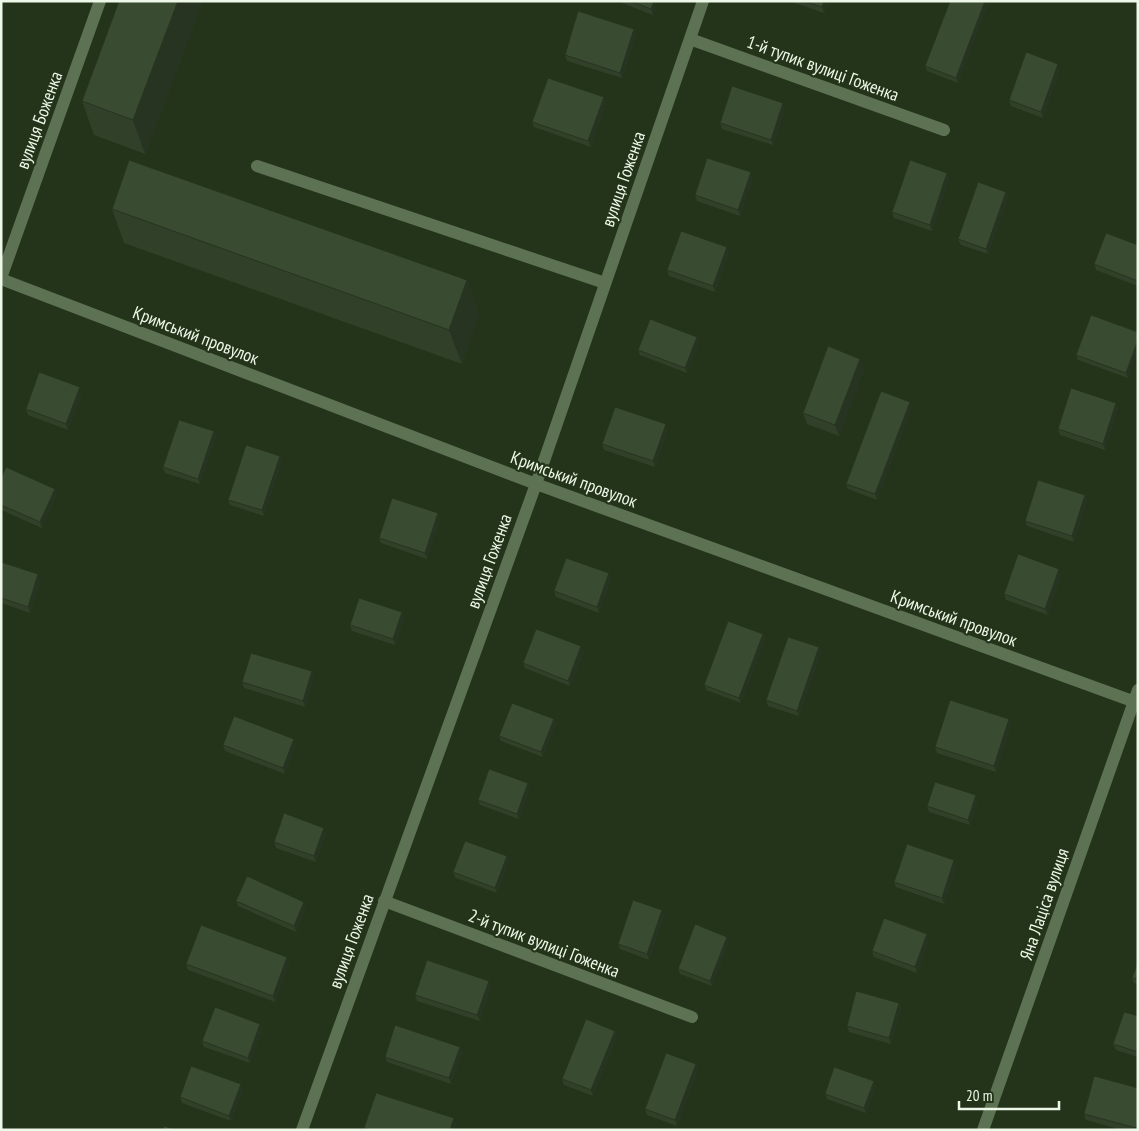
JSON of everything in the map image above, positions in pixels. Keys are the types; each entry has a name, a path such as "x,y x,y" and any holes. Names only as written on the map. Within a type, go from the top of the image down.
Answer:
{"street":[{"name":"вулиця Боженка","path":"1,278 100,1"},
{"name":"вулиця Гоженка","path":"302,1130 536,484 703,1"},
{"name":"1-й тупик вулиці Гоженка","path":"690,39 944,130"},
{"path":"257,166 605,283"},
{"name":"Кримський провулок","path":"1,278 536,484 1136,703"},
{"name":"Яна Лаціса вулиця","path":"983,1130 1136,703 1138,690"},
{"name":"2-й тупик вулиці Гоженка","path":"384,902 692,1017"}],"building":[{"path":"119,1 178,1 133,120 82,101"},
{"path":"630,1 654,1 651,9"},
{"path":"804,1 824,1 822,7"},
{"path":"950,1 985,1 956,78 925,66"},
{"path":"578,11 634,29 620,73 565,55"},
{"path":"1026,52 1058,64 1041,112 1009,100"},
{"path":"548,78 604,97 588,141 532,122"},
{"path":"732,86 783,103 771,140 720,123"},
{"path":"707,158 751,172 738,210 695,195"},
{"path":"129,160 467,280 449,330 112,209"},
{"path":"910,160 947,173 930,225 892,212"},
{"path":"978,182 1006,192 986,249 958,239"},
{"path":"681,231 727,247 713,286 667,270"},
{"path":"1106,233 1138,245 1138,281 1094,264"},
{"path":"1091,315 1138,332 1138,340 1126,373 1076,355"},
{"path":"650,319 697,337 685,368 638,350"},
{"path":"828,346 860,359 835,425 803,413"},
{"path":"39,372 80,387 66,424 26,409"},
{"path":"1071,388 1116,403 1103,444 1058,429"},
{"path":"881,391 910,402 875,494 846,484"},
{"path":"615,407 666,424 653,461 602,444"},
{"path":"179,420 214,431 198,479 163,467"},
{"path":"246,445 280,456 262,510 228,500"},
{"path":"6,467 55,489 40,522 1,505 1,478"},
{"path":"1038,480 1085,495 1072,536 1025,521"},
{"path":"392,498 438,513 425,553 379,538"},
{"path":"1018,554 1059,569 1045,609 1004,594"},
{"path":"566,558 609,573 597,607 554,591"},
{"path":"1,562 38,574 28,607 1,598"},
{"path":"359,598 402,612 393,639 350,625"},
{"path":"728,621 763,634 739,698 704,685"},
{"path":"536,629 581,646 568,681 523,663"},
{"path":"788,637 819,647 797,711 766,700"},
{"path":"251,653 312,671 303,701 242,682"},
{"path":"950,700 1009,719 994,766 935,747"},
{"path":"512,703 554,719 541,752 499,736"},
{"path":"234,716 294,739 283,768 223,745"},
{"path":"489,769 528,783 517,814 478,800"},
{"path":"935,782 976,795 968,820 927,806"},
{"path":"284,813 324,828 314,856 274,842"},
{"path":"465,841 507,856 495,888 453,872"},
{"path":"907,844 954,860 942,898 894,882"},
{"path":"247,876 304,902 294,926 236,901"},
{"path":"633,900 662,910 647,954 618,944"},
{"path":"884,918 927,934 915,967 872,951"},
{"path":"695,924 727,937 710,981 678,969"},
{"path":"201,925 287,957 273,996 186,964"},
{"path":"427,960 489,981 477,1015 415,995"},
{"path":"1138,962 1138,979 1132,978"},
{"path":"856,991 899,1003 889,1038 847,1026"},
{"path":"215,1007 260,1024 248,1058 202,1041"},
{"path":"1124,1012 1138,1016 1138,1052 1113,1044"},
{"path":"586,1019 615,1031 591,1090 562,1079"},
{"path":"395,1025 460,1047 449,1078 385,1057"},
{"path":"666,1053 696,1064 675,1120 645,1109"},
{"path":"191,1066 241,1084 229,1116 180,1097"},
{"path":"834,1067 874,1081 864,1108 825,1094"},
{"path":"1094,1076 1138,1088 1138,1121 1136,1128 1084,1114"},
{"path":"376,1093 454,1118 450,1130 370,1130 364,1128"},
{"path":"164,1126 177,1130 163,1130"}]}
